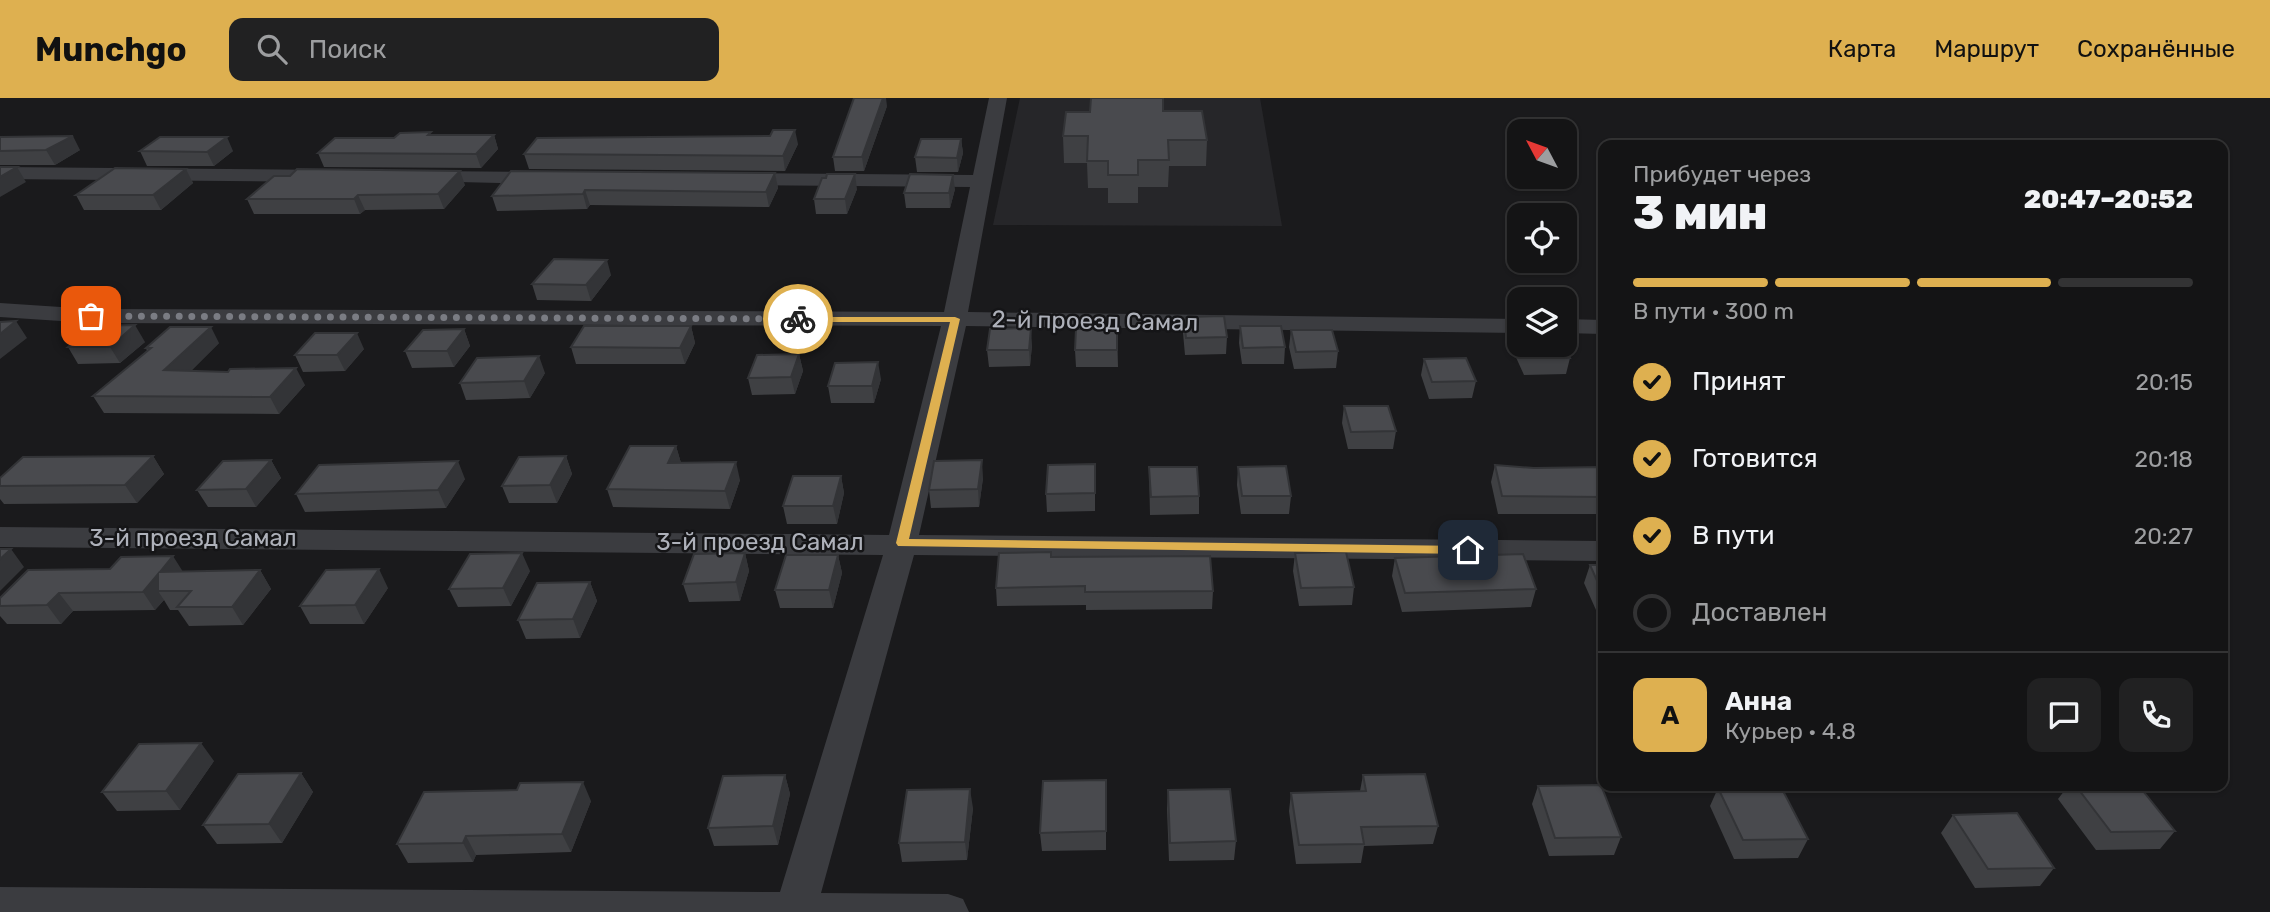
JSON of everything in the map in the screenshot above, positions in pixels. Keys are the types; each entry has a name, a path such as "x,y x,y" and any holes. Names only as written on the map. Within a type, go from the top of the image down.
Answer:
{"street":[{"path":"796,911 902,543 955,319 998,98"},
{"path":"0,173 354,176"},
{"path":"410,176 564,178"},
{"path":"717,179 982,181"},
{"name":"2-й проезд Самал","path":"0,310 91,316 955,319 1507,326"},
{"path":"1577,326 1598,327"},
{"name":"3-й проезд Самал","path":"0,537 1598,551"},
{"path":"0,905 948,912"}],"shaded area":[{"path":"1020,98 1260,98 1282,226 993,225"}],"building":[{"path":"854,98 883,98 862,157 833,157"},
{"path":"1091,98 1163,98 1163,111 1202,111 1207,140 1168,140 1169,160 1138,160 1138,175 1108,175 1108,161 1087,161 1088,136 1063,136 1066,112 1090,112"},
{"path":"773,130 795,130 783,156 524,154 537,138 770,136"},
{"path":"431,132 428,135 494,135 476,154 318,153 335,138 394,138 400,133"},
{"path":"73,136 46,150 0,151 0,137"},
{"path":"160,137 227,137 207,152 140,151"},
{"path":"921,139 961,139 957,158 915,157"},
{"path":"0,167 17,167 0,177"},
{"path":"115,168 186,169 153,195 76,195"},
{"path":"297,169 460,171 438,194 358,195 354,199 247,199 274,176 290,176"},
{"path":"511,171 775,173 766,192 585,190 583,194 492,196"},
{"path":"827,174 855,174 845,199 814,199 822,178 826,178"},
{"path":"910,174 953,175 949,193 904,193"},
{"path":"554,259 607,260 586,285 532,284"},
{"path":"1224,316 1227,337 1186,338 1184,317"},
{"path":"16,321 0,334 0,322"},
{"path":"135,325 110,347 68,347 94,326"},
{"path":"584,326 691,326 680,348 571,347"},
{"path":"1240,326 1281,326 1285,347 1243,348"},
{"path":"170,327 211,327 164,370 228,372 230,369 296,368 270,397 93,396 151,348 146,348"},
{"path":"1031,328 1029,350 987,350 990,329"},
{"path":"1117,328 1117,350 1075,350 1076,329"},
{"path":"464,329 447,351 405,351 423,330"},
{"path":"1291,330 1332,330 1338,351 1296,352"},
{"path":"315,333 357,333 337,355 295,355"},
{"path":"799,354 791,377 748,378 757,355"},
{"path":"539,356 524,381 460,383 477,358"},
{"path":"1528,357 1570,358 1528,358"},
{"path":"1466,358 1476,381 1432,382 1424,359"},
{"path":"878,362 872,386 828,386 835,363"},
{"path":"1344,406 1388,406 1396,431 1351,432"},
{"path":"630,446 676,446 668,463 736,462 725,491 607,489"},
{"path":"153,456 125,485 0,486 0,478 23,457"},
{"path":"566,456 550,485 502,486 519,457"},
{"path":"271,460 246,489 197,490 223,461"},
{"path":"982,460 978,489 929,490 934,461"},
{"path":"458,461 438,490 296,494 319,465"},
{"path":"1095,464 1095,493 1046,494 1048,465"},
{"path":"1495,465 1534,468 1598,467 1598,497 1502,496"},
{"path":"1286,466 1291,496 1242,496 1238,467"},
{"path":"1149,467 1197,467 1199,496 1151,497"},
{"path":"793,476 841,476 833,506 783,506"},
{"path":"0,549 11,549 0,559"},
{"path":"1051,552 1051,557 1210,556 1213,591 1085,592 1085,586 996,588 999,553"},
{"path":"1346,552 1354,587 1301,588 1295,553"},
{"path":"522,553 503,588 449,589 470,554"},
{"path":"745,553 736,582 683,584 694,554"},
{"path":"1523,554 1536,589 1405,593 1395,558"},
{"path":"786,555 838,555 829,590 775,590"},
{"path":"173,556 160,572 260,570 232,607 177,607 191,591 158,591 158,574 143,592 59,593 47,605 0,606 0,598 28,570 110,569 121,557"},
{"path":"1590,565 1598,565 1598,583"},
{"path":"379,569 355,605 300,606 326,570"},
{"path":"590,582 573,619 518,620 537,583"},
{"path":"201,743 166,791 102,792 139,744"},
{"path":"301,773 269,824 203,825 238,774"},
{"path":"1425,774 1438,826 1361,827 1364,844 1299,845 1291,793 1366,791 1363,775"},
{"path":"785,775 773,826 708,828 723,776"},
{"path":"1106,780 1106,831 1040,833 1043,781"},
{"path":"583,782 562,834 466,836 463,843 397,844 424,792 517,790 520,783"},
{"path":"1598,785 1598,791 1603,791 1621,837 1555,838 1538,786"},
{"path":"970,789 965,842 899,843 907,790"},
{"path":"1230,789 1236,841 1170,843 1168,790"},
{"path":"1719,791 1783,791 1808,839 1743,840"},
{"path":"2080,791 2143,791 2175,831 2111,832"},
{"path":"2017,813 2054,868 1988,869 1953,815"}],"way so far":[{"path":"91,316 798,319"}],"route":[{"path":"798,319 955,319 902,543 1468,550"}]}
